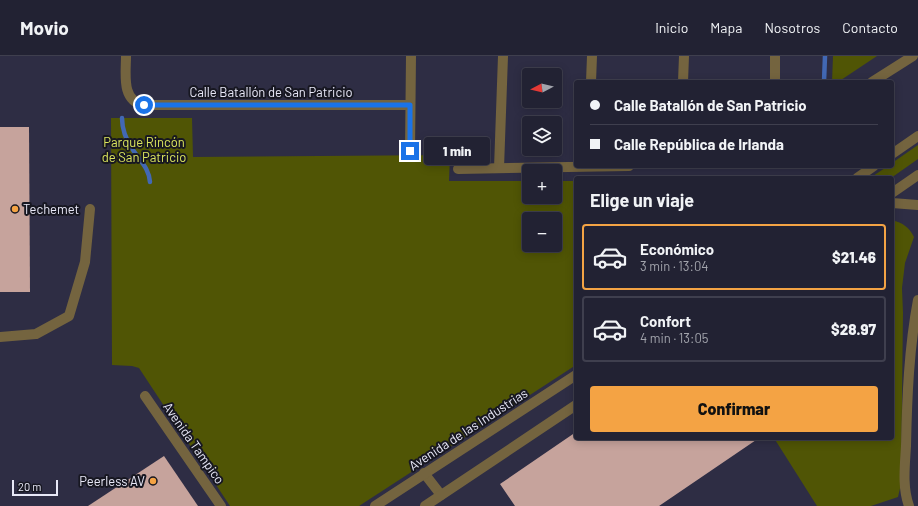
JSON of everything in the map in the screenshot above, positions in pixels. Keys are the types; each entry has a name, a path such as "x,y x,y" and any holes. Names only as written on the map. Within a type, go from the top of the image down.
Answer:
{"street":[{"name":"Calle Batallón de San Patricio","path":"126,56 128,94 132,100 140,104 150,106 410,105"},
{"path":"410,151 411,56"},
{"path":"499,168 503,56"},
{"path":"591,80 592,56"},
{"path":"684,56 684,80"},
{"path":"775,56 775,80"},
{"path":"888,72 897,56"},
{"path":"875,80 913,56"},
{"path":"894,153 918,136"},
{"path":"458,169 574,166"},
{"path":"860,176 871,168"},
{"path":"894,192 918,175"},
{"path":"894,204 918,205"},
{"path":"0,337 36,334 69,316 85,262 90,209"},
{"path":"909,506 906,500 905,479 907,400 913,326 918,300"},
{"name":"Avenida de las Industrias","path":"375,506 574,376"},
{"name":"Avenida Tampico","path":"145,396 221,506"},
{"path":"425,506 574,406"},
{"path":"424,473 441,495"}],"green space":[{"path":"833,56 877,56 841,80 832,80"},
{"name":"Parque Rincón de San Patricio","path":"111,118 192,118 193,157 450,155 449,181 522,181 522,204 562,204 562,181 574,181 574,366 359,506 230,506 139,368 132,366 112,365"},
{"path":"918,145 918,159 894,176 873,176 885,168 894,168 894,162"},
{"path":"894,221 905,226 914,237 905,263 902,288 901,484 898,497 871,506 817,506 775,440 894,440"}],"building":[{"name":"Techemet","path":"0,127 29,127 30,292 0,292"},
{"path":"574,433 574,440 756,440 659,506 515,506 500,484"},
{"name":"Peerless AV","path":"164,456 198,506 88,506"}],"waterway":[{"path":"824,80 825,56"},
{"path":"122,118 126,139 146,169 150,182"}],"place":[{"name":"Techemet","path":"15,209"},
{"name":"Peerless AV","path":"153,481"}],"route":[{"path":"144,105 410,105 410,151"}]}
